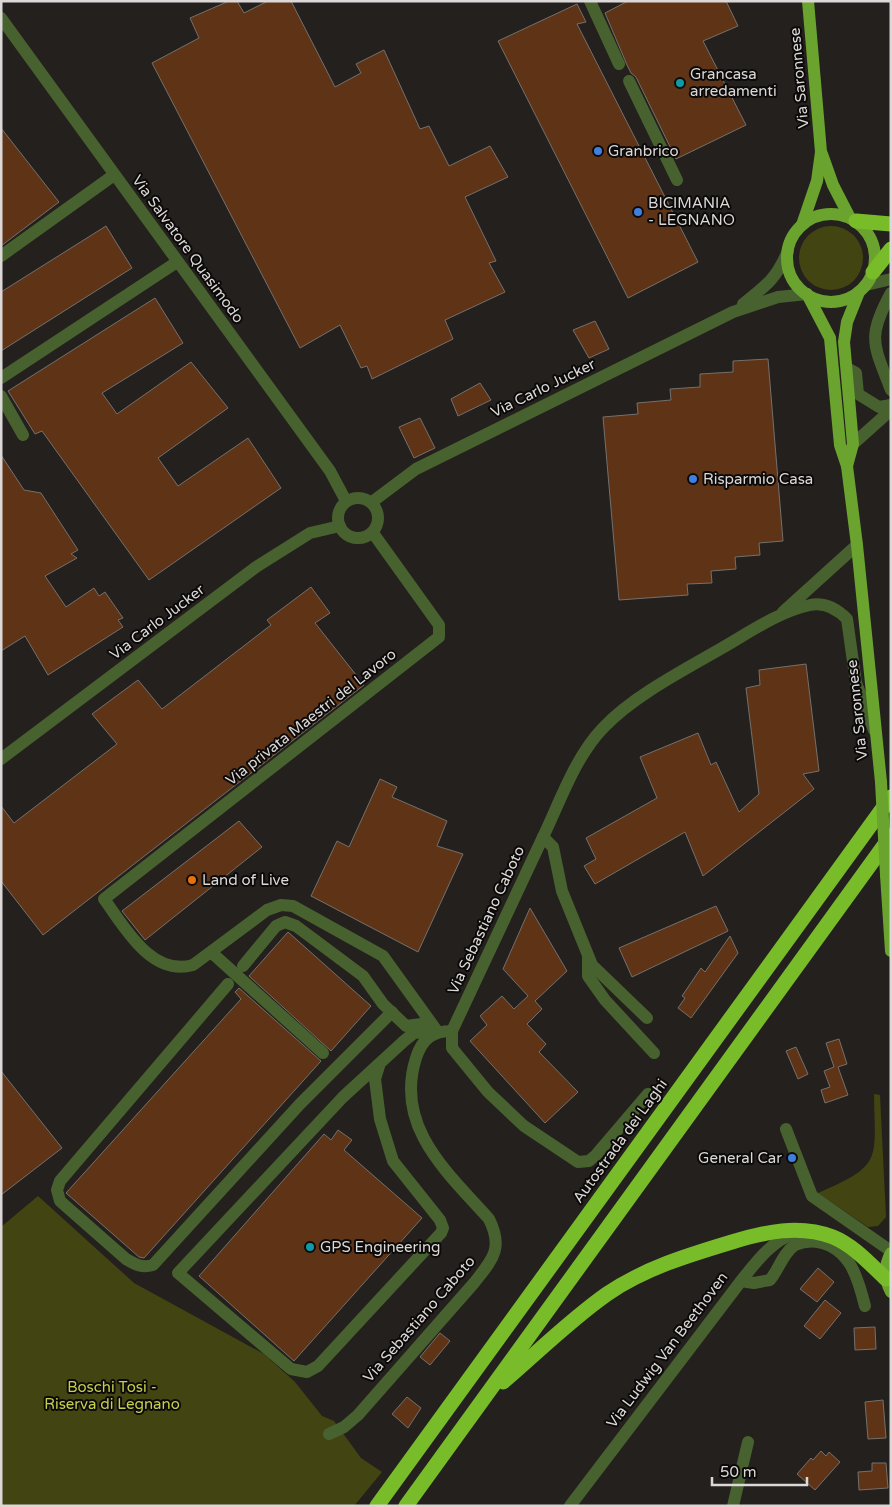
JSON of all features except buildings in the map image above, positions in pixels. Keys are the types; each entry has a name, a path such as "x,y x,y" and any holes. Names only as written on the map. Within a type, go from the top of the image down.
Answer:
{"highway":[{"path":"853,220 891,224"},
{"path":"866,283 891,249"},
{"name":"Autostrada dei Laghi","path":"377,1506 891,797"},
{"path":"406,1506 891,836"},
{"path":"483,1400 607,1294 645,1273 684,1256 759,1234 782,1230 804,1230 832,1237 850,1246 888,1286"}],"main road":[{"name":"Via Saronnese","path":"802,225 817,181 821,152 808,1"},
{"name":"Via Saronnese","path":"821,152 834,185 853,220"},
{"path":"825,214 838,214 853,220 866,231 873,244 875,258 866,283 837,302 828,302 807,294 798,286 791,275 788,263 788,250 793,236 802,225 813,218 825,214"},
{"name":"Via Saronnese","path":"847,466 853,444 844,342 847,322 866,283"},
{"name":"Via Saronnese","path":"807,294 830,338 840,445 847,466 857,544 881,782 891,951"},
{"path":"888,1286 886,1268 891,1252"}],"street":[{"path":"590,1 619,64"},
{"name":"Via Salvatore Quasimodo","path":"1,18 330,471 346,501"},
{"path":"629,81 678,180"},
{"path":"1,256 114,175"},
{"name":"Via Carlo Jucker","path":"733,312 772,280 781,268 788,250"},
{"path":"1,378 177,262"},
{"path":"866,283 891,279"},
{"path":"891,293 878,318 873,338 891,390"},
{"name":"Via Carlo Jucker","path":"372,502 416,469 733,312 778,297 807,294"},
{"path":"847,368 856,373 858,394 879,407 891,405"},
{"path":"1,396 23,435"},
{"path":"853,444 891,410"},
{"path":"359,497 372,502 379,514 379,521 373,533 361,538 348,536 340,526 338,512 346,501 359,497"},
{"name":"Via Carlo Jucker","path":"1,759 256,568 310,533 340,526"},
{"name":"Via privata Maestri del Lavoro","path":"211,952 186,967 168,965 146,954 104,899 439,637 439,625 373,533"},
{"path":"779,616 857,544"},
{"path":"779,616 811,605 822,605 832,607 847,619 856,683 875,734"},
{"name":"Via Sebastiano Caboto","path":"452,1031 543,837 586,751 603,728 649,692 779,616"},
{"path":"543,837 553,847 562,890 588,957 600,973 647,1018"},
{"path":"323,1053 211,952 267,910 281,905 293,906 383,956 422,1008 433,1027"},
{"path":"243,966 276,926 285,922 304,931 363,976 406,1026 433,1027 452,1031 452,1048 488,1092 524,1126 578,1162 589,1161 596,1155 648,1094"},
{"path":"588,957 588,976 605,1000 654,1054"},
{"path":"228,984 60,1181 57,1190 60,1201 126,1260 138,1266 145,1268 153,1265 300,1104 392,1012"},
{"path":"380,1063 375,1079 385,1141 393,1161 440,1220 443,1228 441,1233 318,1366 307,1372 291,1369 178,1273 342,1097 380,1063 414,1034 433,1027"},
{"name":"Via Sebastiano Caboto","path":"329,1434 344,1427 358,1415 474,1283 489,1263 496,1249 496,1232 489,1219 428,1149 416,1124 412,1094 414,1064 420,1045 433,1027"},
{"path":"786,1130 812,1196 891,1252"},
{"name":"Via Ludwig Van Beethoven","path":"570,1506 761,1256 785,1236 804,1230"},
{"path":"741,1281 754,1283 770,1280 788,1252 796,1245 810,1241 825,1243 844,1255 856,1274 866,1306"},
{"path":"733,1506 748,1442"}],"green space":[{"path":"831,226 849,232 857,240 863,258 857,276 849,284 831,290 813,284 805,276 799,258 805,240 813,232"},
{"path":"874,1094 880,1095 886,1217 878,1226 868,1227 818,1193 854,1175 865,1167 871,1158 875,1134"},
{"name":"Boschi Tosi - Riserva di Legnano","path":"38,1196 134,1283 264,1354 295,1382 322,1416 334,1421 361,1458 382,1472 354,1506 1,1506 1,1227"}],"place":[{"name":"Grancasa arredamenti","path":"680,83"},
{"name":"Granbrico","path":"598,151"},
{"name":"BICIMANIA - LEGNANO","path":"638,212"},
{"name":"Risparmio Casa","path":"693,479"},
{"name":"Land of Live","path":"192,880"},
{"name":"General Car","path":"792,1158"},
{"name":"GPS Engineering","path":"310,1247"}]}
